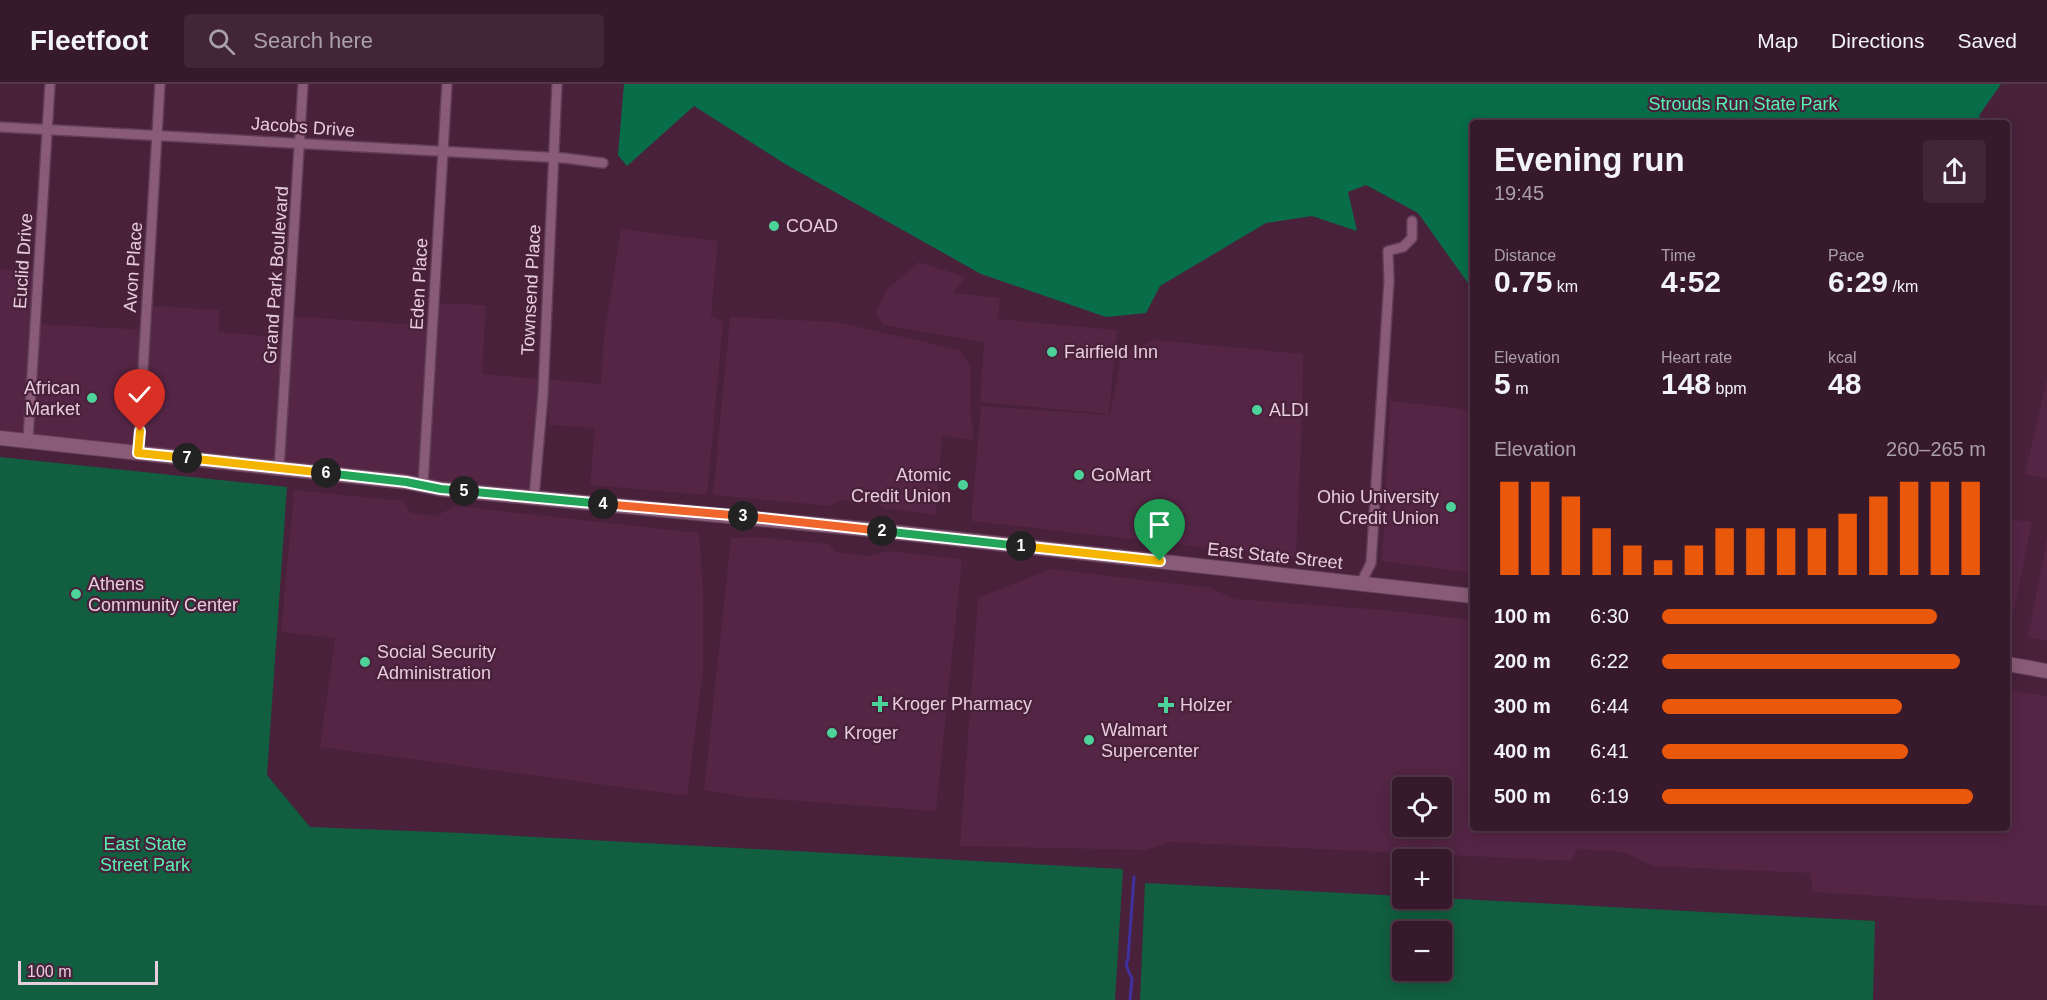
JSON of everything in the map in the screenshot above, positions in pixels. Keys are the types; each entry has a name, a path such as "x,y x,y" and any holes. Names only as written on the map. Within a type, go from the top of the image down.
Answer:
{"main road":[{"name":"East State Street","path":"0,438 406,482 423,486 892,532 1470,596"},
{"path":"2010,665 2047,671"}],"street":[{"name":"Euclid Drive","path":"28,440 50,84"},
{"name":"Avon Place","path":"138,453 160,84"},
{"name":"Grand Park Boulevard","path":"279,469 303,84"},
{"name":"Eden Place","path":"423,486 447,84"},
{"name":"Townsend Place","path":"534,496 543,394 557,84"},
{"name":"Jacobs Drive","path":"0,126 583,160 603,164"},
{"path":"1361,583 1371,563 1389,281 1388,252 1403,246 1412,238 1412,221"}],"shaded area":[{"path":"621,229 718,241 711,316 723,322 707,495 590,485 595,428 549,425 547,379 601,384 604,337"},
{"path":"919,262 966,277 953,293 1000,298 998,319 1117,330 1109,414 980,402 984,342 884,325 876,313 886,290"},
{"path":"0,269 38,271 36,324 151,330 152,306 219,310 219,332 288,338 289,316 433,326 434,303 486,305 482,374 543,379 534,497 0,438"},
{"path":"730,317 837,322 959,350 970,365 970,407 974,440 942,436 936,515 841,500 831,506 713,495"},
{"path":"1155,340 1303,354 1296,558 971,521 981,406 1110,415 1122,353"},
{"path":"2047,379 2047,479 2025,474"},
{"path":"1390,401 1470,410 1470,573 1382,561"},
{"path":"294,490 403,501 411,513 436,516 455,506 699,533 703,590 703,671 687,796 320,747 335,638 281,632"},
{"path":"2010,519 2032,522 2010,631"},
{"path":"758,537 829,544 836,552 870,556 888,551 962,559 936,811 745,797 704,790 731,538"},
{"path":"2047,538 2047,641 2028,637"},
{"path":"1051,569 1211,588 1234,599 1384,610 1470,620 1470,831 2010,831 2010,690 2047,696 2047,906 1813,892 1810,873 1653,866 1624,852 1578,849 1571,861 1452,855 1452,849 1392,849 1392,853 1169,842 1146,850 960,846 978,598"}],"green space":[{"name":"Strouds Run State Park","path":"624,84 2001,84 1980,114 1979,120 1470,120 1470,286 1418,213 1366,185 1348,192 1357,231 1312,216 1266,223 1160,286 1146,313 1106,317 981,274 785,164 694,106 627,166 618,155"},
{"name":"East State Street Park","path":"0,457 287,487 267,775 310,827 462,833 1123,869 1115,1000 0,1000"},
{"path":"1145,883 1392,895 1392,909 1452,909 1452,899 1875,921 1873,1000 1140,1000"}],"waterway":[{"path":"1130,1000 1132,979 1126,965 1134,877"}],"place":[{"name":"COAD","path":"774,226"},
{"name":"Fairfield Inn","path":"1052,352"},
{"name":"African Market","path":"92,398"},
{"name":"ALDI","path":"1257,410"},
{"name":"GoMart","path":"1079,475"},
{"name":"Atomic Credit Union","path":"963,485"},
{"name":"Ohio University Credit Union","path":"1451,507"},
{"name":"Athens Community Center","path":"76,594"},
{"name":"Social Security Administration","path":"365,662"},
{"name":"Kroger Pharmacy","path":"880,704"},
{"name":"Holzer","path":"1166,705"},
{"name":"Kroger","path":"832,733"},
{"name":"Walmart Supercenter","path":"1089,740"}],"route":[{"path":"140,431 138,453 406,482 441,489 788,521 1160,561"}]}
